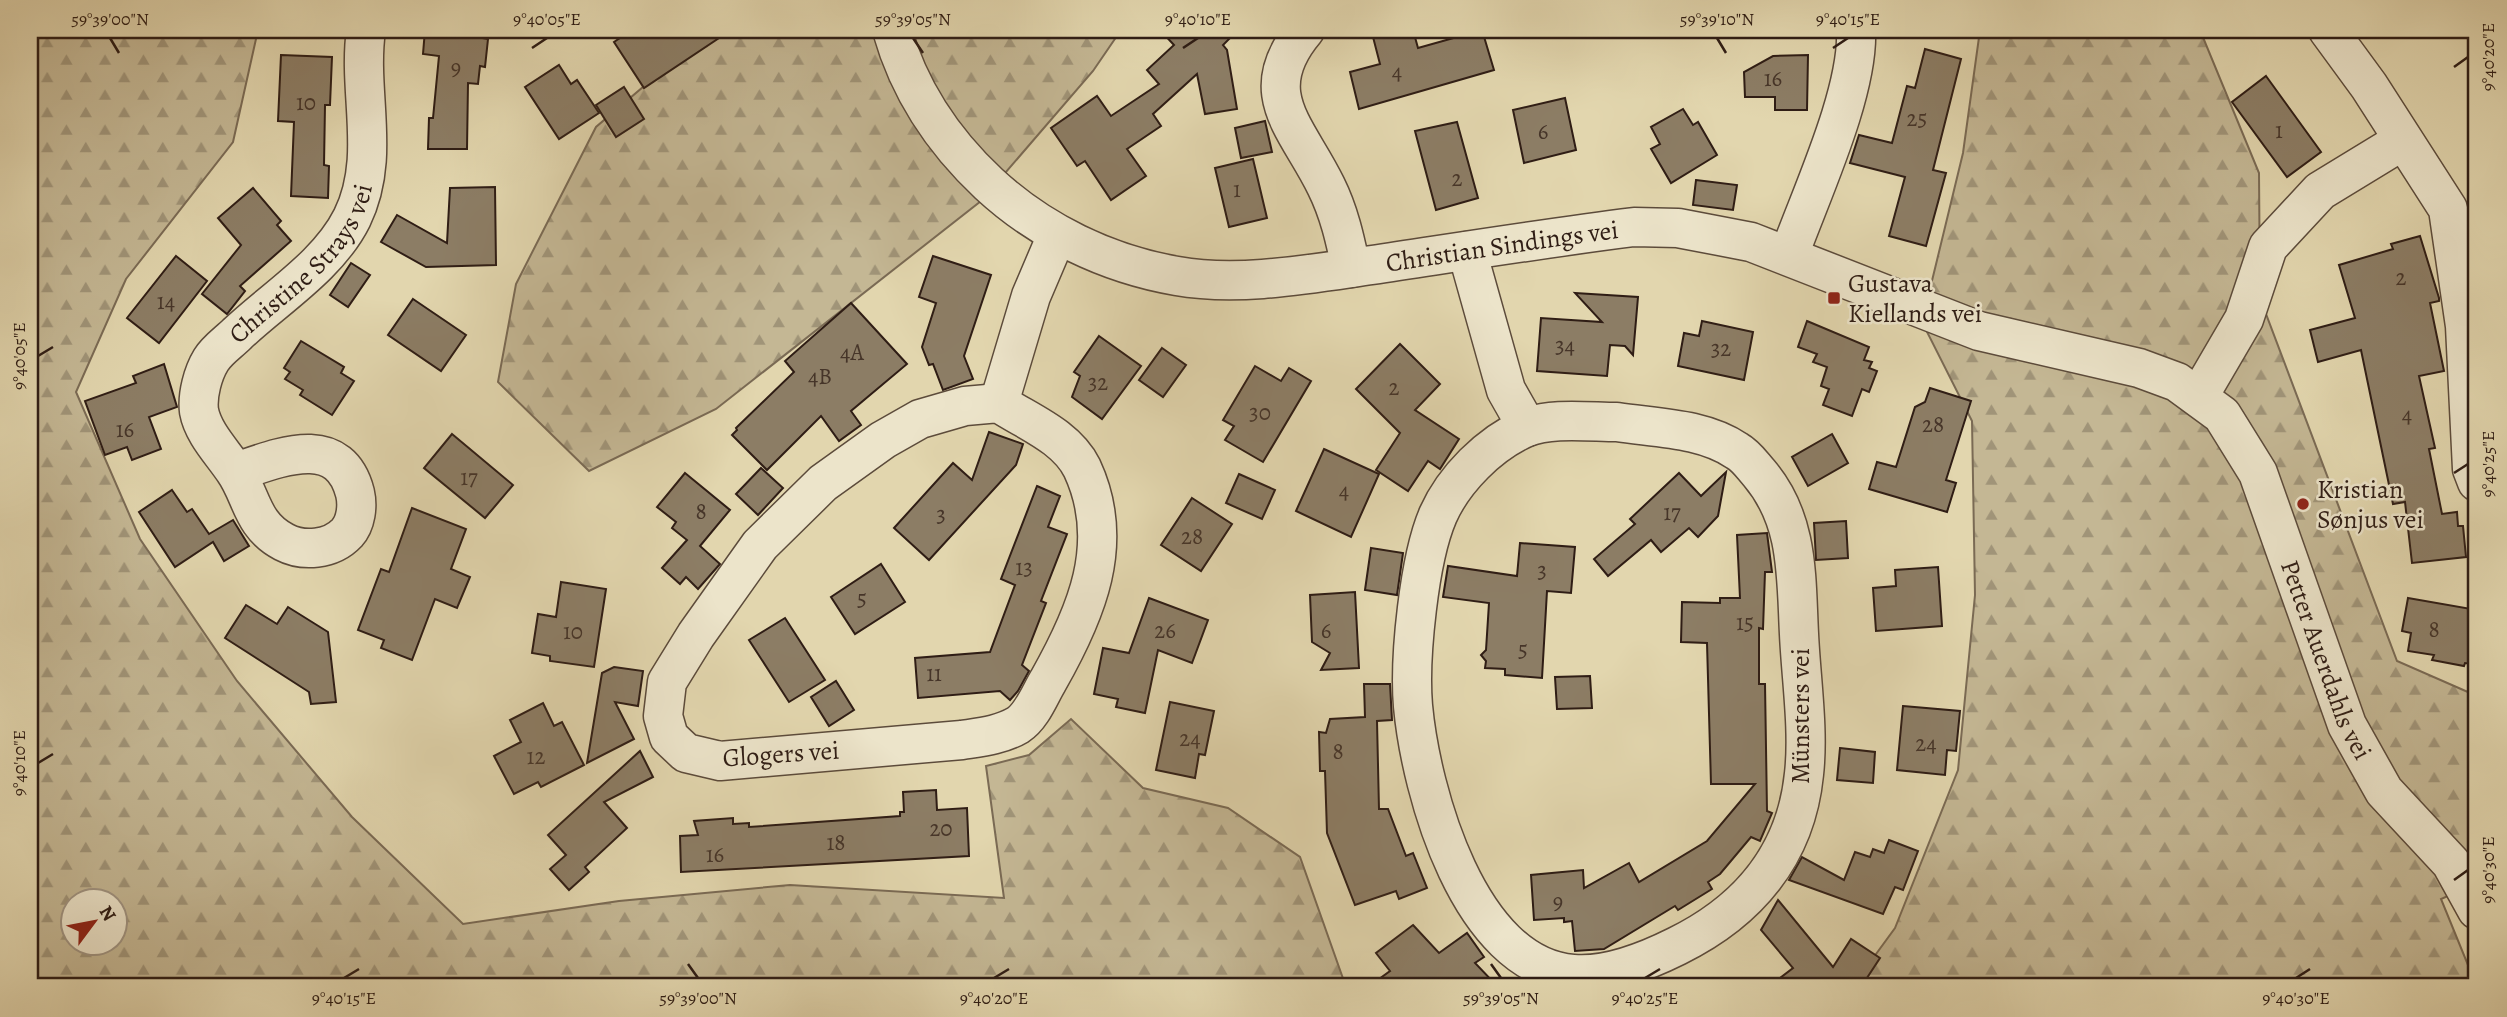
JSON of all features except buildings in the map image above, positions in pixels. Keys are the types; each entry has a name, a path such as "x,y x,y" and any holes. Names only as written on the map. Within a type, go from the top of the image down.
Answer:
{"street":[{"name":"Christine Strays vei","path":"236,472 217,449 199,411 202,379 212,358 322,257 352,219 363,191 369,153 366,30"},
{"name":"Christian Sindings vei","path":"892,30 909,77 930,116 950,142 1014,207 1057,235 1101,255 1177,276 1227,280 1351,268 1634,227 1678,228 1726,236 1789,255 1979,331 2139,368 2177,382 2199,396"},
{"path":"1305,30 1291,46 1282,72 1285,114 1325,184 1341,221 1351,268"},
{"path":"1789,255 1835,130 1856,46 1856,30"},
{"path":"2328,30 2369,86 2402,141 2463,204 2465,326 2474,410 2468,434 2472,469 2477,482"},
{"path":"2199,396 2244,319 2268,247 2320,191 2402,141"},
{"path":"999,403 1031,296 1057,235"},
{"path":"1467,251 1506,390 1527,427"},
{"name":"Petter Auerdahls vei","path":"2199,396 2222,415 2258,473 2347,725 2369,766 2384,791 2451,863 2477,910"},
{"name":"Glogers vei","path":"999,403 1064,442 1082,467 1097,512 1097,566 1073,638 1035,704 1020,724 995,734 962,740 720,761 686,753 669,737 663,716 667,682 696,635 760,545 822,484 883,440 920,419 965,406 999,403"},
{"name":"Münsters vei","path":"1617,422 1712,438 1739,452 1773,490 1793,538 1805,772 1790,833 1762,881 1729,916 1708,931 1619,969 1574,974 1553,970 1528,960 1499,937 1476,905 1452,855 1432,799 1420,751 1413,705 1412,659 1422,582 1438,514 1475,464 1527,427 1617,422"}],"green space":[{"path":"30,30 258,30 233,142 126,279 76,392 140,539 237,681 352,817 463,924 619,901 790,885 1004,898 986,766 1029,755 1071,719 1143,788 1228,808 1300,857 1346,987 30,987"},
{"path":"710,30 1121,30 1093,71 981,201 716,409 589,471 498,382 516,284 596,127"},
{"path":"1980,30 2200,30 2259,173 2260,298 2397,661 2477,696 2477,883 2441,899 2477,987 1852,987 1895,928 1958,770 1975,595 1972,421 1922,322 1963,153"}],"place":[{"name":"Gustava Kiellands vei","path":"1834,298"},
{"name":"Kristian Sønjus vei","path":"2303,504"}]}
